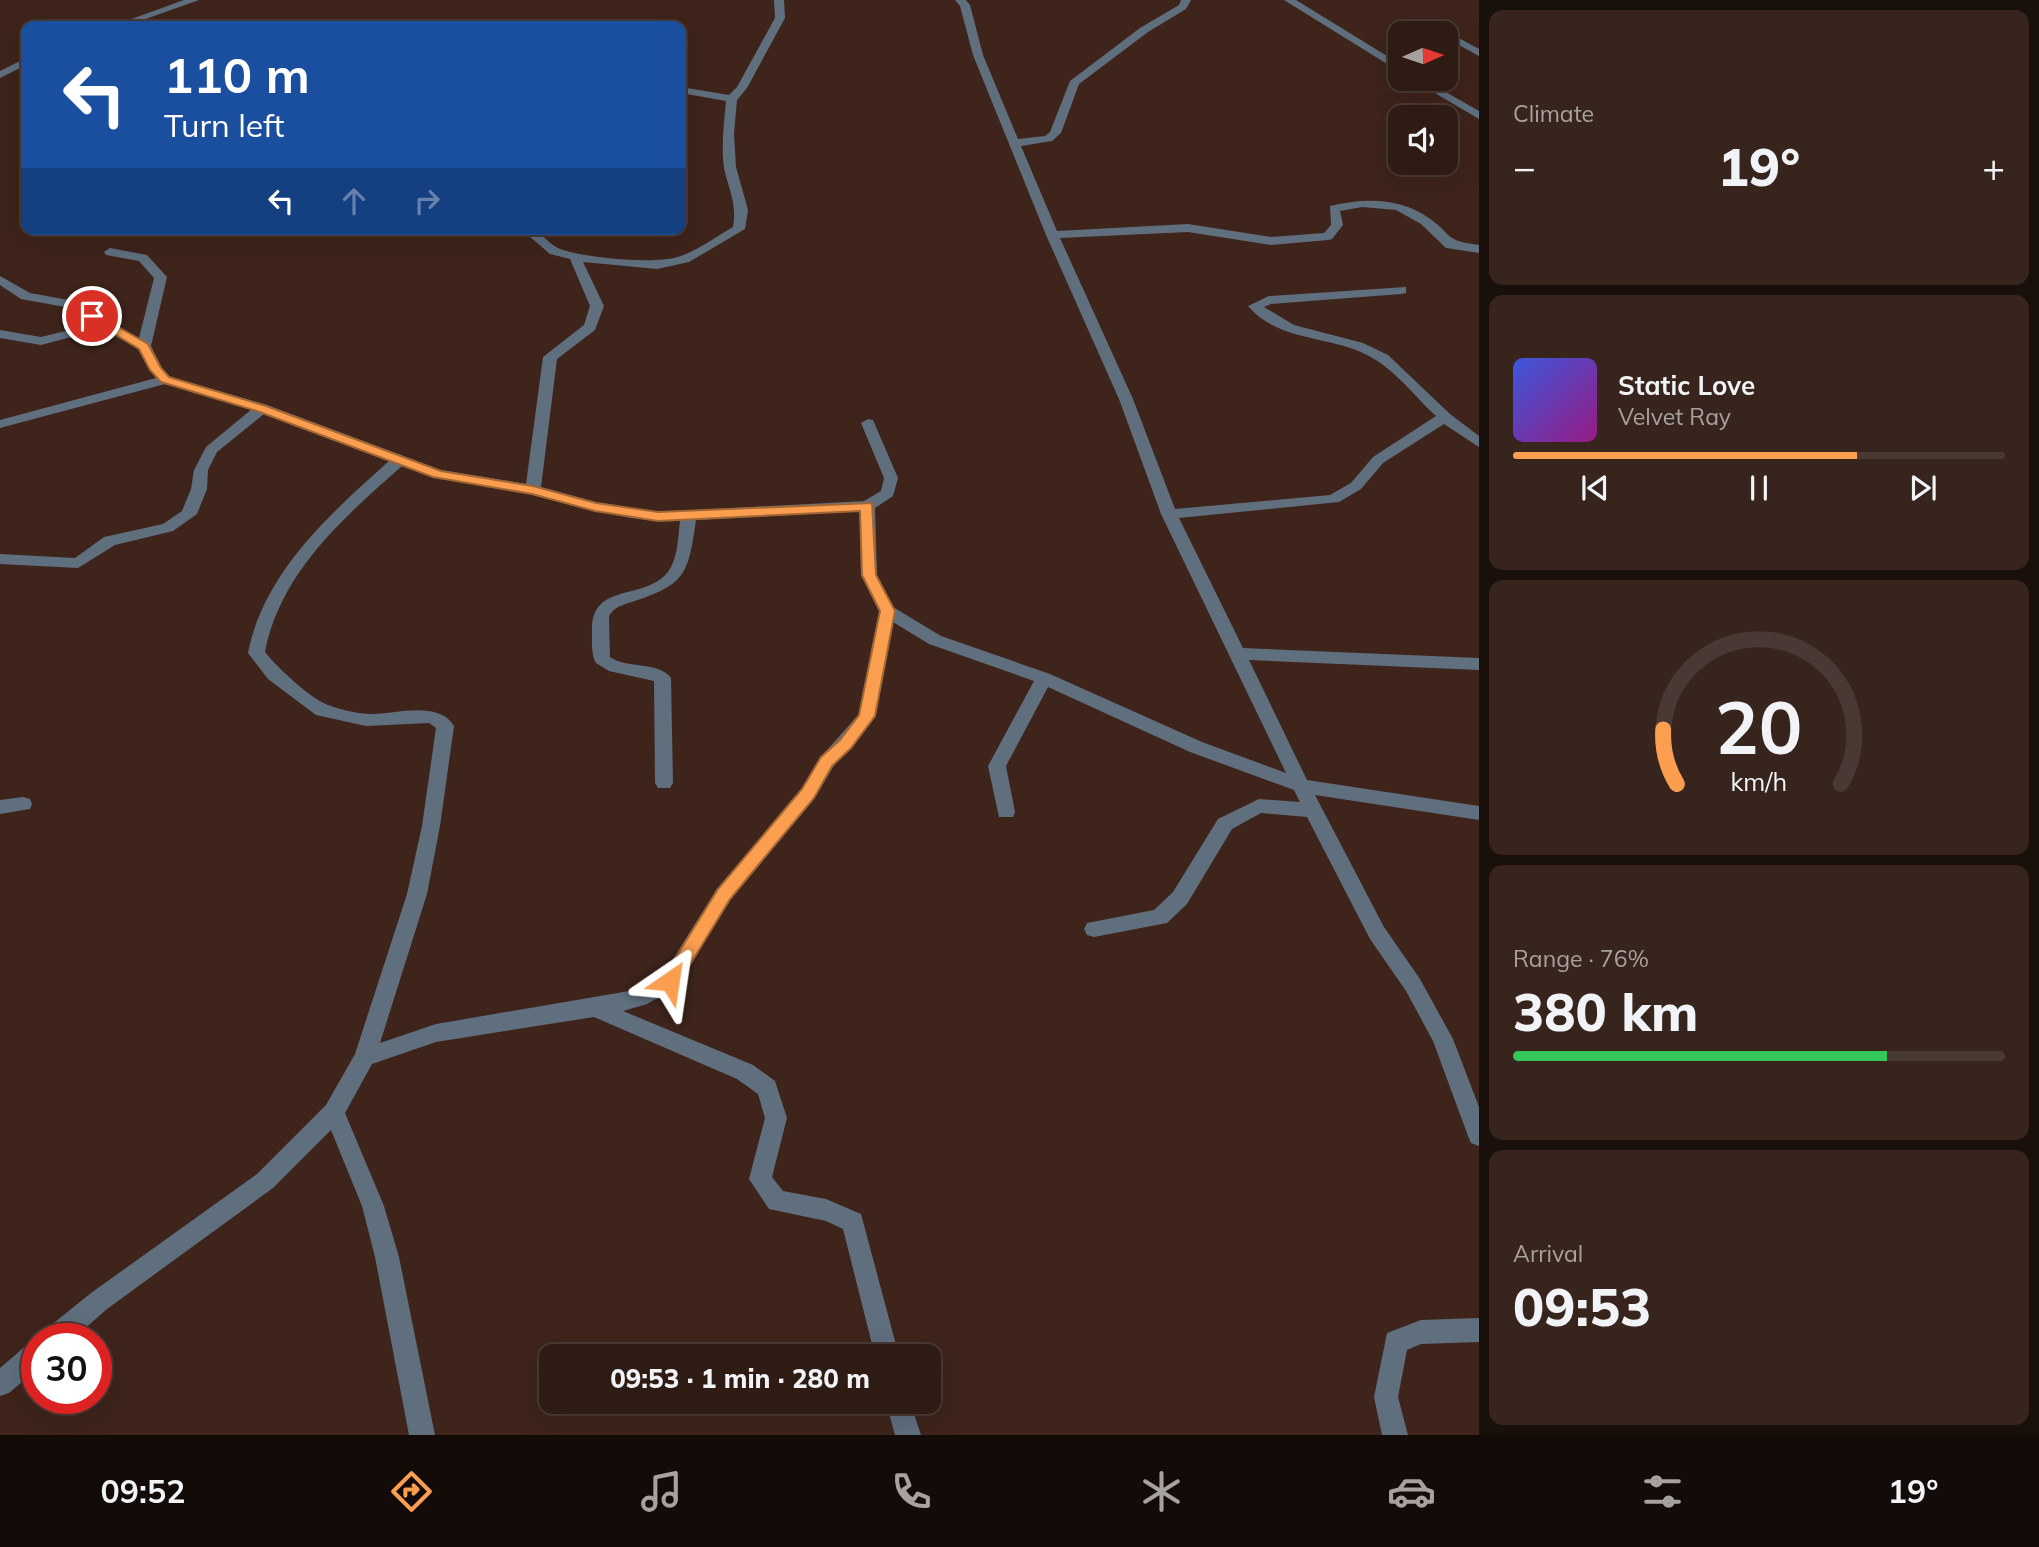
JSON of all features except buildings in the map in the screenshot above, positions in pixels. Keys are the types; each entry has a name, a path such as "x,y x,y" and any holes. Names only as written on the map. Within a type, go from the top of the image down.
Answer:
{"street":[{"path":"132,21 194,0"},
{"path":"534,235 554,251 575,257 657,265 685,259 739,229 742,210 730,156 732,99 742,88 780,18 779,0"},
{"path":"960,0 965,5 978,55 1052,235 1126,399 1169,514 1313,810 1377,933 1413,985 1443,1039 1479,1136"},
{"path":"1014,143 1048,139 1055,133 1074,83 1144,30 1183,7 1185,0"},
{"path":"1289,0 1388,62"},
{"path":"1458,41 1479,53"},
{"path":"0,75 21,64"},
{"path":"686,91 732,99"},
{"path":"1436,91 1479,116"},
{"path":"1052,235 1188,228 1271,241 1328,236 1337,225 1334,209 1363,203 1399,207 1425,221 1450,245 1479,250"},
{"path":"110,252 143,258 161,277 144,346"},
{"path":"533,490 550,357 590,327 597,306 575,257"},
{"path":"0,280 26,296 80,306 104,325 144,346 156,370 165,380"},
{"path":"1402,290 1269,300 1255,306 1266,319 1309,334 1360,346 1384,359 1445,417 1479,443"},
{"path":"0,334 41,341 104,325"},
{"path":"0,424 165,380 262,408 438,474 533,490 595,507 658,517 867,506 888,493 891,478 868,424"},
{"path":"0,559 78,563 110,541 168,528 189,514 199,489 201,470 211,450 262,408"},
{"path":"1169,514 1334,499 1356,486 1378,460 1445,417"},
{"path":"73,1323 99,1301 265,1181 334,1112 365,1057 417,894 431,826 445,726 432,717 366,720 323,711 274,675 256,653 257,633 292,569 339,513 398,461"},
{"path":"867,506 869,575 887,611 935,640 1044,678 1196,747 1302,786 1479,813"},
{"path":"664,783 662,678 651,672 609,666 601,659 601,613 609,602 642,595 665,586 678,568 689,514"},
{"path":"365,1057 436,1034 640,998 670,981 724,894 808,794 827,762 867,716 887,611"},
{"path":"1238,654 1479,664"},
{"path":"1006,813 997,766 1044,678"},
{"path":"0,807 23,804"},
{"path":"1094,929 1160,917 1180,898 1225,824 1259,806 1313,810"},
{"path":"595,1008 745,1072 767,1088 776,1118 760,1179 777,1200 828,1210 844,1215 853,1222 884,1344"},
{"path":"334,1112 373,1206 387,1257 422,1435"},
{"path":"1395,1435 1386,1397 1396,1342 1421,1332 1479,1330"},
{"path":"0,1384 21,1366"},
{"path":"902,1414 908,1435"}],"route":[{"path":"92,316 144,346 156,370 165,380 262,408 438,474 533,490 595,507 658,517 867,506 869,575 887,611 867,716 827,762 808,794 724,894 670,981"}]}
